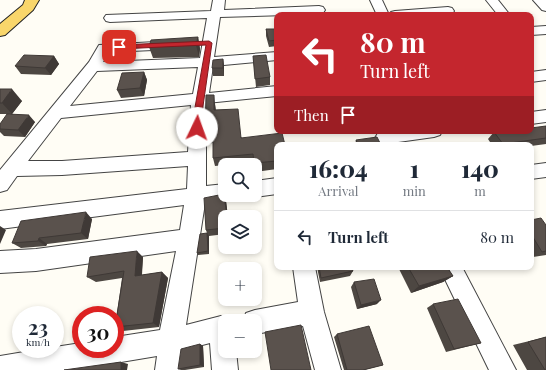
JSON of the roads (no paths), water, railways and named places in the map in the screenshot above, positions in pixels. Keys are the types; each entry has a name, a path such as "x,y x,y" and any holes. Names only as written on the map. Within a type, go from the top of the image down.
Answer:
{"main road":[{"path":"2,27 28,7 32,0"}],"street":[{"path":"376,0 382,12"},
{"path":"440,0 449,12"},
{"path":"492,0 502,12"},
{"path":"539,0 546,7"},
{"path":"197,44 216,7"},
{"path":"110,18 216,7 318,8"},
{"path":"534,31 546,30"},
{"path":"168,370 171,340 196,195 198,113 206,62 197,44"},
{"path":"0,184 58,113 95,64 104,48 197,44"},
{"path":"95,64 100,67 206,62 274,56"},
{"path":"534,77 546,75"},
{"path":"58,113 274,90"},
{"path":"534,118 546,116"},
{"path":"384,138 413,134"},
{"path":"12,169 62,168 197,158"},
{"path":"534,172 546,170"},
{"path":"262,188 274,186"},
{"path":"0,220 218,193"},
{"path":"0,262 36,260 188,239"},
{"path":"305,270 312,312 328,370"},
{"path":"452,270 503,370"},
{"path":"262,321 312,312"},
{"path":"0,369 171,340 218,328"},
{"path":"224,358 225,370"}]}
